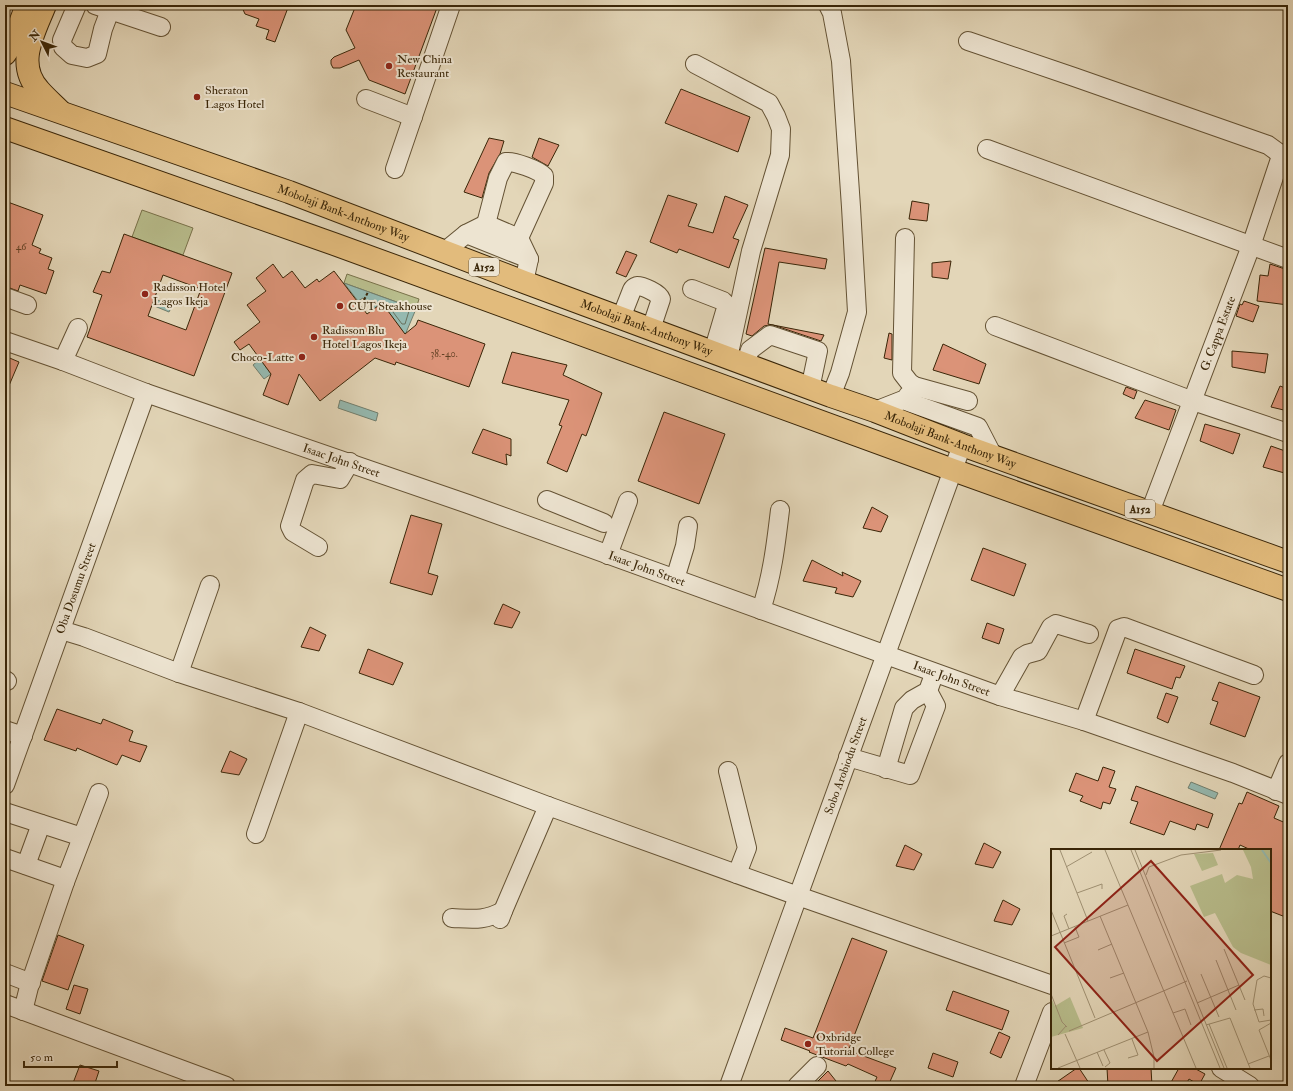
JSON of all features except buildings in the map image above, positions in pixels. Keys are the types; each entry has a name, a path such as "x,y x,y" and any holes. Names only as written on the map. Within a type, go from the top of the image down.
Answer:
{"main road":[{"path":"5,54 12,44 26,5"},
{"path":"45,5 27,51 28,70 38,89 64,114"},
{"name":"Mobolaji Bank-Anthony Way","path":"5,93 289,192 444,252 728,358 831,396 875,410 962,445 1288,562"},
{"name":"A152","path":"5,128 334,244 952,470 1288,590"},
{"path":"275,223 292,223 302,215 302,207 297,199 289,192"},
{"path":"334,244 325,234 323,227 325,220 331,215 343,213"}],"street":[{"path":"77,5 62,40 63,47 72,55 87,58 97,54 106,7 161,27"},
{"path":"395,169 451,5"},
{"path":"828,5 832,13 841,61 857,312 840,374 831,396"},
{"path":"968,41 1268,145 1284,154"},
{"path":"696,64 769,103 781,129 780,155 752,251 728,358"},
{"path":"366,99 413,116"},
{"path":"987,149 1288,259"},
{"name":"G. Cappa Estate","path":"1150,512 1251,246 1280,159 1284,154"},
{"path":"444,252 466,234 486,224 498,178 506,162 513,162 540,172 544,176 544,183 519,238"},
{"path":"486,224 519,238 529,259 524,282"},
{"path":"466,234 529,259"},
{"path":"905,238 902,373 914,386 968,401"},
{"path":"621,318 632,290 634,287 638,286 656,293 661,299 651,329"},
{"path":"692,289 724,301 726,304 728,358"},
{"path":"5,297 27,305"},
{"path":"995,326 1193,401 1288,434"},
{"path":"63,361 78,328"},
{"path":"728,358 750,350 770,335 818,351 810,388"},
{"name":"Isaac John Street","path":"5,341 63,361 146,393 350,462 1000,696 1084,721 1234,773 1282,793"},
{"path":"875,410 903,400 912,393 914,386"},
{"name":"Oba Dosumu Street","path":"5,784 146,393"},
{"path":"903,400 978,427 993,456"},
{"name":"Sobo Arobiodu Street","path":"729,1086 962,445"},
{"path":"318,547 294,532 290,526 306,480 312,474 340,479 350,462"},
{"path":"547,500 604,523"},
{"path":"608,555 628,501"},
{"path":"761,610 768,587 774,558 780,510"},
{"path":"574,543 582,513"},
{"path":"675,578 685,546 688,526"},
{"path":"179,673 210,585"},
{"path":"1000,696 1022,657 1038,651 1051,627 1056,624 1089,634"},
{"path":"1084,721 1118,629 1124,626 1254,675"},
{"path":"61,630 84,637 179,673 299,712 548,806 1051,985"},
{"path":"886,768 904,708 912,700 928,691 935,672"},
{"path":"848,757 910,775 936,706 928,691"},
{"path":"256,834 299,712"},
{"path":"5,730 22,736"},
{"path":"1282,793 1288,763"},
{"path":"728,771 747,848 737,874"},
{"path":"22,1011 30,983 65,882 99,793"},
{"path":"452,918 480,919 502,915 548,806"},
{"path":"5,812 82,837"},
{"path":"26,865 41,824"},
{"path":"5,858 62,878 65,882"},
{"path":"5,973 30,983"},
{"path":"5,1004 226,1086"},
{"path":"1024,1086 1051,1015"},
{"path":"797,1086 817,1066"},
{"path":"1223,1069 1250,1086"}],"path":[{"path":"364,300 368,292"}],"green space":[{"path":"142,210 193,228 183,255 132,237"},
{"path":"347,274 419,299 416,309 344,283"}],"water":[{"path":"344,283 416,309 405,335 382,303 373,310 363,298 358,301"},
{"path":"155,299 172,306 169,312 152,305"},
{"path":"260,359 271,374 264,379 253,365"},
{"path":"340,400 378,413 376,421 338,408"},
{"path":"1191,782 1218,793 1215,799 1188,788"}],"place":[{"name":"New China Restaurant","path":"389,66"},
{"name":"Sheraton Lagos Hotel","path":"197,97"},
{"name":"Radisson Hotel Lagos Ikeja","path":"145,294"},
{"name":"CUT Steakhouse","path":"340,306"},
{"name":"Radisson Blu Hotel Lagos Ikeja","path":"314,337"},
{"name":"Choco-Latte","path":"302,357"},
{"name":"Oxbridge Tutorial College","path":"808,1044"}]}
